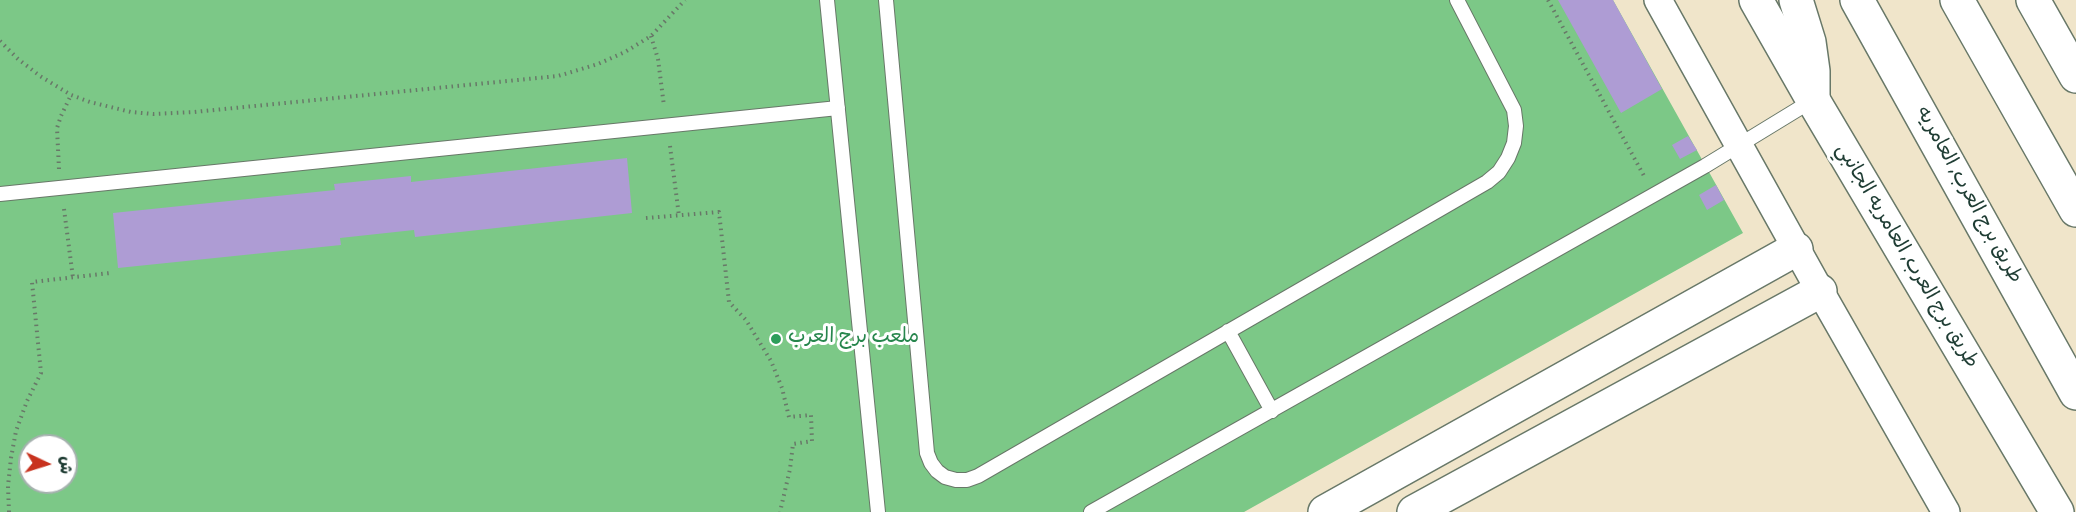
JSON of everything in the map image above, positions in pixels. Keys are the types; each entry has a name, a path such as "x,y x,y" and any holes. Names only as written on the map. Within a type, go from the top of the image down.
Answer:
{"main road":[{"name":"طريق برج العرب, العامريه الجانبي","path":"1756,0 2057,512"},
{"path":"1796,0 1809,42 1813,71 1813,100"},
{"name":"طريق برج العرب, العامريه","path":"1857,0 2076,393"},
{"path":"1957,0 2076,210"},
{"path":"2033,0 2076,76"},
{"path":"1325,512 1796,249"},
{"path":"1414,512 1820,291"}],"street":[{"path":"1658,0 1946,512"}],"lane":[{"path":"827,0 878,512"},
{"path":"886,0 927,453 937,471 945,477 956,480 967,480 978,476 1487,182 1499,172 1514,142 1516,126 1514,110 1457,0"},
{"path":"1091,512 1655,195 1739,147 1813,100"},
{"path":"0,194 838,108"},
{"path":"1228,332 1272,411"}],"path":[{"path":"0,41 40,76 71,95 90,102 131,112 153,114 194,112 558,76 598,64 625,52 651,36 685,0"},
{"path":"1548,0 1655,195"},
{"path":"646,218 719,212 729,302 750,327 771,361 782,388 789,417 811,415 812,441 793,444 780,512"},
{"path":"9,512 10,459 16,431 41,373 32,282 110,273"}],"green space":[{"name":"ملعب برج العرب","path":"0,0 1613,0 1743,233 1244,512 0,512"}],"building":[{"path":"1558,0 1613,0 1662,89 1621,113"},
{"path":"1688,136 1697,150 1680,159 1672,145"},
{"path":"627,158 632,213 415,237 414,230 340,238 341,245 118,268 113,213 335,190 334,184 411,176 411,182"},
{"path":"1716,185 1724,200 1707,210 1699,195"}],"place":[{"name":"ملعب برج العرب","path":"776,339"}]}
